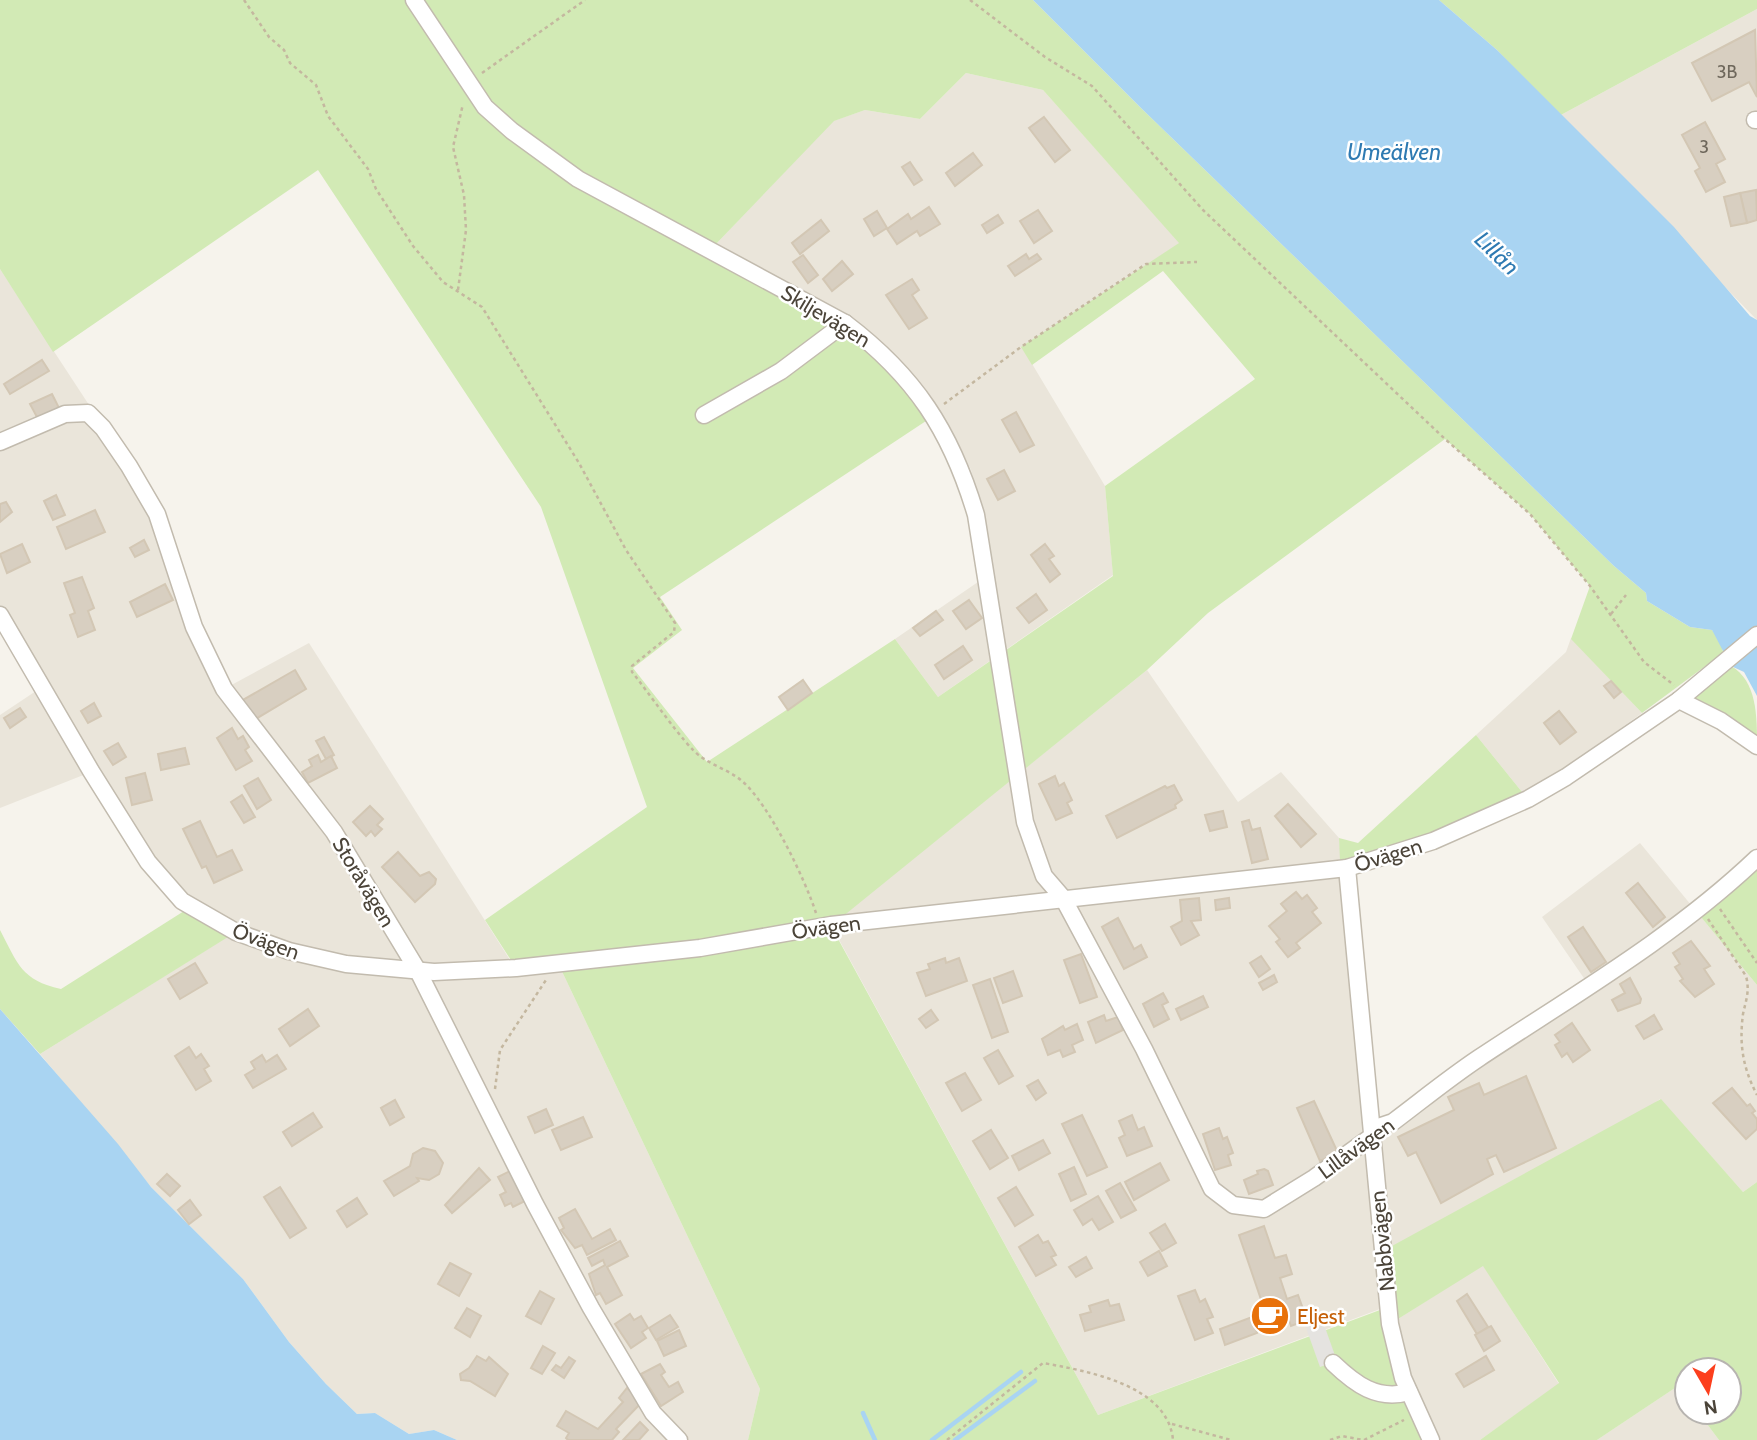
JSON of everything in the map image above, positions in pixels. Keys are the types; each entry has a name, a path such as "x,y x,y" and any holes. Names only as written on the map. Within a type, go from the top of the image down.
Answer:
{"street":[{"name":"Skiljevägen","path":"414,0 485,107 512,131 578,179 845,323 878,348 932,412 964,474 976,515 1025,822 1044,876 1063,898"},
{"path":"704,415 781,371 845,323"},
{"name":"Storåvägen","path":"0,442 76,412 88,414 103,428 157,514 194,627 224,689 334,832 418,971 535,1204 591,1308 653,1413 679,1440"},
{"name":"Övägen","path":"0,615 91,771 148,862 182,901 236,932 289,951 346,964 418,971 516,968 700,948 820,927 1347,868 1433,841 1516,805 1566,777 1687,693 1757,635"},
{"path":"1687,693 1757,746"},
{"name":"Lillåvägen","path":"1063,898 1144,1049 1212,1189 1233,1205 1264,1209 1371,1138 1381,1126 1393,1122 1477,1059 1591,987 1706,903 1757,858"},
{"name":"Nabbvägen","path":"1347,868 1390,1324 1402,1378 1431,1440"},
{"path":"1333,1363 1354,1383 1383,1396 1409,1392"}],"path":[{"path":"244,0 269,37 285,50 290,63 316,85 328,116 368,169 376,189 413,246 443,282 482,307 579,463 626,550 675,623 674,632 632,666 632,672 699,756 719,765 743,782 761,802 807,886 820,927"},
{"path":"970,0 1045,57 1092,86 1203,210 1445,439 1530,514 1611,614 1644,663 1687,693"},
{"path":"932,412 1021,347 1146,264 1197,262"},
{"path":"1611,614 1626,595"},
{"path":"1706,903 1757,963"},
{"path":"1706,903 1749,986 1741,1027 1741,1054 1746,1073 1757,1095"},
{"path":"495,1090 500,1050 558,963"},
{"path":"947,1440 1043,1363 1099,1373 1125,1384 1154,1405 1172,1424 1231,1440"},
{"path":"1330,1440 1342,1436 1364,1440 1419,1414"},
{"path":"1172,1424 1173,1440"}],"shaded area":[{"path":"1757,9 1757,320 1559,116"},
{"path":"966,73 1043,90 1180,243 1022,347 1105,486 1113,575 938,697 895,639 994,571 983,512 971,470 952,431 916,378 851,318 716,244 833,121 865,110 920,119"},
{"path":"0,269 129,466 224,689 309,643 515,968 558,963 760,1389 748,1440 457,1440 434,1430 409,1434 375,1413 357,1414 289,1342 243,1279 151,1187 40,1054 235,932 182,901 91,772 0,808 0,715 42,687 0,615"},
{"path":"1571,638 1642,713 1563,770 1522,792 1476,735 1566,652"},
{"path":"1147,670 1238,802 1281,772 1339,838 1364,1110 1362,1134 1381,1136 1478,1063 1592,990 1542,917 1640,843 1757,985 1757,1182 1743,1192 1660,1099 1388,1306 1098,1415 831,925"},
{"path":"1483,1265 1559,1384 1480,1440 1431,1440 1390,1324"},
{"path":"1322,1319 1337,1361 1320,1367 1305,1325"},
{"path":"1673,1389 1673,1426 1708,1426 1719,1440 1597,1440"}],"green space":[{"path":"0,0 1033,0 1614,566 1646,593 1647,601 1690,627 1712,630 1722,643 1723,653 1642,713 1571,639 1590,586 1530,514 1445,439 1208,613 1147,670 831,926 1098,1415 1388,1307 1381,1252 1661,1099 1743,1192 1757,1182 1757,1440 1719,1440 1708,1426 1743,1426 1743,1356 1673,1356 1673,1389 1597,1440 1480,1440 1559,1383 1483,1266 1390,1324 1431,1440 748,1440 760,1389 558,963 516,968 485,920 647,807 541,507 318,170 53,352 0,269","holes":["966,73 1043,90 1179,243 1021,347 1032,365 1163,271 1255,379 1105,486 1113,576 938,697 895,639 707,762 633,668 682,630 660,597 929,419 906,387 847,333 784,376 701,422 696,413 779,366 835,326 691,240 716,244 834,121 865,110 920,119"]},
{"path":"1439,0 1757,0 1757,9 1559,116 1497,50"},
{"path":"1731,666 1740,673 1751,690 1756,711 1757,746 1679,700"},
{"path":"1476,735 1522,792 1427,834 1340,861 1339,838 1358,843"},
{"path":"1757,858 1757,985 1696,911"},
{"path":"192,906 236,932 40,1054 0,1009 0,930 22,969 37,981 61,989"}],"water":[{"name":"Umeälven","path":"1033,0 1439,0 1497,50 1674,227 1750,316 1757,320 1757,696 1744,672 1731,666 1712,630 1690,627 1647,601 1646,593 1614,566"},
{"path":"0,1009 118,1144 151,1187 243,1279 289,1342 357,1414 375,1413 409,1434 434,1430 457,1440 0,1440"}],"building":[{"path":"1755,30 1757,97 1749,82 1712,101 1692,63"},
{"path":"1044,117 1070,150 1055,162 1029,128"},
{"path":"1705,122 1725,159 1716,164 1725,182 1706,192 1695,171 1700,168 1682,135"},
{"path":"973,153 982,165 955,186 946,173"},
{"path":"910,162 922,180 914,185 902,167"},
{"path":"1756,190 1757,220 1747,223 1740,193"},
{"path":"1740,193 1747,223 1731,226 1724,197"},
{"path":"929,207 940,224 920,236 917,231 897,244 887,229 908,214 911,219"},
{"path":"1038,210 1052,231 1034,243 1020,221"},
{"path":"877,211 887,228 874,236 864,219"},
{"path":"998,215 1003,223 987,233 982,225"},
{"path":"821,220 829,231 800,254 792,243"},
{"path":"1026,254 1029,259 1037,254 1041,259 1015,276 1008,266"},
{"path":"803,255 818,275 808,283 793,262"},
{"path":"842,261 853,274 832,291 823,279"},
{"path":"912,279 919,290 912,295 927,318 909,329 886,295"},
{"path":"42,360 49,371 10,394 4,384"},
{"path":"52,394 59,408 38,419 30,404"},
{"path":"1016,412 1034,445 1020,452 1002,420"},
{"path":"1004,470 1015,491 998,500 987,479"},
{"path":"56,495 65,515 53,520 44,501"},
{"path":"6,502 12,512 0,522 0,504"},
{"path":"95,510 105,532 66,549 57,527"},
{"path":"144,540 149,550 135,557 130,548"},
{"path":"22,544 30,562 7,573 0,554"},
{"path":"1045,544 1054,556 1049,559 1060,574 1050,582 1031,555"},
{"path":"82,577 94,608 88,611 95,630 78,637 70,615 75,613 64,583"},
{"path":"165,584 173,600 137,617 130,602"},
{"path":"1036,594 1047,610 1029,623 1017,608"},
{"path":"969,600 982,618 966,629 953,611"},
{"path":"936,611 943,620 920,636 913,628"},
{"path":"963,646 972,660 944,679 935,665"},
{"path":"295,670 306,689 254,720 243,700"},
{"path":"803,680 812,693 788,710 779,697"},
{"path":"1611,681 1621,692 1614,698 1604,686"},
{"path":"94,703 101,716 88,723 81,711"},
{"path":"20,708 26,717 10,728 4,718"},
{"path":"1559,711 1576,732 1560,744 1544,723"},
{"path":"232,728 238,739 243,736 249,747 245,750 252,761 236,770 217,738"},
{"path":"324,737 334,755 326,759 316,741"},
{"path":"118,743 126,757 113,765 104,751"},
{"path":"185,748 189,764 161,770 158,754"},
{"path":"318,755 321,762 331,756 337,768 308,783 302,772 312,766 309,760"},
{"path":"145,773 152,800 132,805 126,778"},
{"path":"1055,776 1059,786 1064,783 1072,800 1067,803 1072,813 1056,820 1039,784"},
{"path":"258,778 271,800 257,809 244,786"},
{"path":"1174,785 1182,800 1175,805 1176,808 1117,838 1106,816 1165,786 1167,788"},
{"path":"242,795 255,817 244,823 231,802"},
{"path":"1288,804 1316,834 1301,847 1275,816"},
{"path":"370,806 383,819 377,825 382,829 375,836 371,831 366,836 353,822"},
{"path":"1223,811 1227,827 1210,831 1205,815"},
{"path":"1249,820 1252,830 1260,828 1268,859 1252,863 1242,822"},
{"path":"200,821 217,857 232,850 242,870 214,883 206,866 202,868 183,829"},
{"path":"398,852 420,876 429,872 436,879 435,884 415,902 382,867"},
{"path":"1638,883 1665,917 1653,927 1626,893"},
{"path":"1296,892 1302,899 1307,895 1317,908 1312,912 1321,923 1296,943 1300,948 1288,957 1276,942 1280,939 1269,926 1287,911 1281,904"},
{"path":"1199,898 1201,920 1191,921 1199,935 1181,945 1171,927 1182,921 1180,900"},
{"path":"1229,898 1230,908 1216,910 1215,900"},
{"path":"1118,918 1134,949 1141,945 1147,957 1124,969 1102,927"},
{"path":"1583,927 1606,962 1591,972 1568,937"},
{"path":"1691,941 1710,966 1704,969 1714,984 1695,997 1680,981 1683,979 1675,967 1680,964 1673,953"},
{"path":"1081,954 1097,997 1080,1003 1064,960"},
{"path":"1261,956 1270,969 1259,977 1250,963"},
{"path":"945,958 946,963 959,958 967,981 926,996 917,973 930,969 928,964"},
{"path":"195,963 207,983 180,999 168,979"},
{"path":"1013,971 1022,996 1003,1003 994,978"},
{"path":"1274,975 1277,982 1263,990 1259,983"},
{"path":"1630,978 1641,999 1640,1003 1618,1011 1612,1000 1625,993 1620,984"},
{"path":"990,979 1008,1032 992,1038 973,985"},
{"path":"1163,993 1168,1002 1162,1005 1169,1019 1154,1027 1143,1004"},
{"path":"1203,996 1208,1007 1181,1020 1176,1009"},
{"path":"308,1009 319,1026 290,1046 279,1029"},
{"path":"931,1010 938,1020 926,1028 919,1019"},
{"path":"1104,1015 1106,1021 1118,1017 1123,1030 1096,1043 1088,1022"},
{"path":"1654,1015 1662,1029 1644,1039 1636,1026"},
{"path":"1572,1023 1590,1050 1573,1062 1567,1053 1562,1057 1555,1045 1560,1042 1555,1035"},
{"path":"1077,1024 1083,1040 1072,1045 1075,1052 1063,1057 1060,1050 1048,1055 1042,1039 1063,1026 1065,1030"},
{"path":"189,1047 196,1058 201,1054 209,1066 204,1069 211,1081 196,1090 175,1056"},
{"path":"998,1050 1013,1076 999,1084 984,1058"},
{"path":"262,1055 266,1062 277,1055 286,1069 253,1088 245,1075 255,1069 251,1062"},
{"path":"965,1073 981,1100 962,1111 946,1083"},
{"path":"1526,1076 1556,1148 1504,1172 1496,1155 1487,1159 1493,1174 1441,1203 1416,1152 1408,1156 1398,1137 1454,1110 1448,1097 1479,1083 1484,1095"},
{"path":"1038,1080 1046,1093 1036,1100 1027,1086"},
{"path":"1732,1088 1747,1106 1750,1104 1755,1111 1752,1113 1757,1119 1757,1129 1746,1139 1713,1103"},
{"path":"395,1100 404,1117 390,1125 381,1108"},
{"path":"1314,1101 1338,1153 1320,1161 1297,1108"},
{"path":"546,1109 553,1125 535,1133 528,1117"},
{"path":"313,1113 322,1127 292,1146 283,1132"},
{"path":"1082,1115 1107,1167 1087,1176 1062,1124"},
{"path":"1132,1115 1138,1130 1144,1127 1152,1146 1127,1156 1119,1138 1125,1135 1119,1121"},
{"path":"583,1117 592,1137 561,1150 552,1130"},
{"path":"1219,1128 1223,1139 1227,1137 1233,1153 1228,1155 1231,1165 1215,1170 1203,1134"},
{"path":"991,1130 1008,1158 990,1169 973,1141"},
{"path":"1043,1140 1050,1153 1019,1170 1012,1156"},
{"path":"423,1148 435,1151 443,1163 439,1174 429,1180 417,1178 419,1181 394,1196 384,1181 410,1166 413,1154"},
{"path":"1160,1163 1169,1180 1134,1200 1125,1182"},
{"path":"1074,1167 1086,1194 1071,1201 1059,1174"},
{"path":"479,1168 490,1180 452,1213 445,1205"},
{"path":"1264,1169 1268,1171 1273,1185 1249,1194 1244,1180"},
{"path":"512,1170 527,1200 513,1207 511,1203 505,1206 500,1195 506,1192 498,1177"},
{"path":"167,1174 180,1186 170,1196 157,1184"},
{"path":"1120,1183 1136,1210 1121,1218 1106,1191"},
{"path":"280,1187 306,1228 290,1238 264,1197"},
{"path":"1016,1187 1033,1215 1015,1226 998,1198"},
{"path":"1098,1196 1113,1222 1099,1230 1092,1219 1083,1225 1074,1210"},
{"path":"357,1198 367,1214 347,1227 337,1211"},
{"path":"190,1200 201,1215 189,1224 178,1210"},
{"path":"575,1209 592,1239 610,1229 616,1240 587,1255 582,1245 575,1248 561,1230 564,1228 559,1218"},
{"path":"1165,1224 1176,1243 1162,1251 1150,1233"},
{"path":"1264,1226 1275,1258 1286,1255 1292,1274 1280,1278 1287,1299 1298,1295 1307,1320 1291,1326 1287,1314 1268,1320 1239,1235"},
{"path":"1038,1235 1043,1243 1048,1241 1056,1255 1051,1257 1056,1265 1036,1276 1019,1247"},
{"path":"620,1241 628,1256 607,1267 622,1295 606,1304 600,1293 596,1295 589,1274 605,1265 603,1260 592,1266 588,1258"},
{"path":"1159,1251 1167,1266 1148,1276 1140,1262"},
{"path":"1086,1257 1092,1268 1076,1277 1069,1267"},
{"path":"450,1263 471,1274 459,1296 438,1284"},
{"path":"1195,1290 1200,1302 1205,1299 1213,1317 1207,1319 1213,1333 1195,1340 1178,1296"},
{"path":"540,1291 554,1299 541,1324 526,1316"},
{"path":"1467,1294 1488,1327 1477,1334 1457,1301"},
{"path":"1108,1300 1110,1306 1119,1304 1124,1320 1085,1331 1080,1315 1091,1312 1089,1306"},
{"path":"467,1308 481,1316 470,1337 455,1328"},
{"path":"630,1314 634,1320 641,1316 648,1328 642,1332 646,1338 631,1348 615,1324"},
{"path":"670,1315 678,1327 656,1340 649,1328"},
{"path":"1252,1317 1257,1333 1225,1345 1220,1329"},
{"path":"1491,1326 1500,1341 1484,1351 1475,1335"},
{"path":"679,1330 686,1346 664,1356 657,1341"},
{"path":"543,1346 555,1353 542,1374 531,1368"},
{"path":"477,1356 486,1361 489,1357 508,1374 495,1396 470,1381 461,1380 460,1374 469,1368"},
{"path":"1486,1356 1494,1370 1464,1387 1456,1374"},
{"path":"569,1357 575,1361 564,1378 552,1370 556,1365 561,1368"},
{"path":"660,1364 665,1372 661,1375 669,1387 678,1382 683,1392 661,1406 641,1374"},
{"path":"627,1388 642,1402 616,1429 619,1432 612,1440 568,1440 566,1438 569,1433 557,1426 566,1411 598,1429 623,1402 619,1398"},
{"path":"640,1422 648,1430 639,1440 623,1440"}],"waterway":[{"path":"932,1440 1021,1372"},
{"path":"955,1440 1035,1381"},
{"path":"863,1413 875,1440"}],"place":[{"name":"Eljest","path":"1270,1316"}],"water label":[{"name":"Lillån","path":"1497,253"}]}
